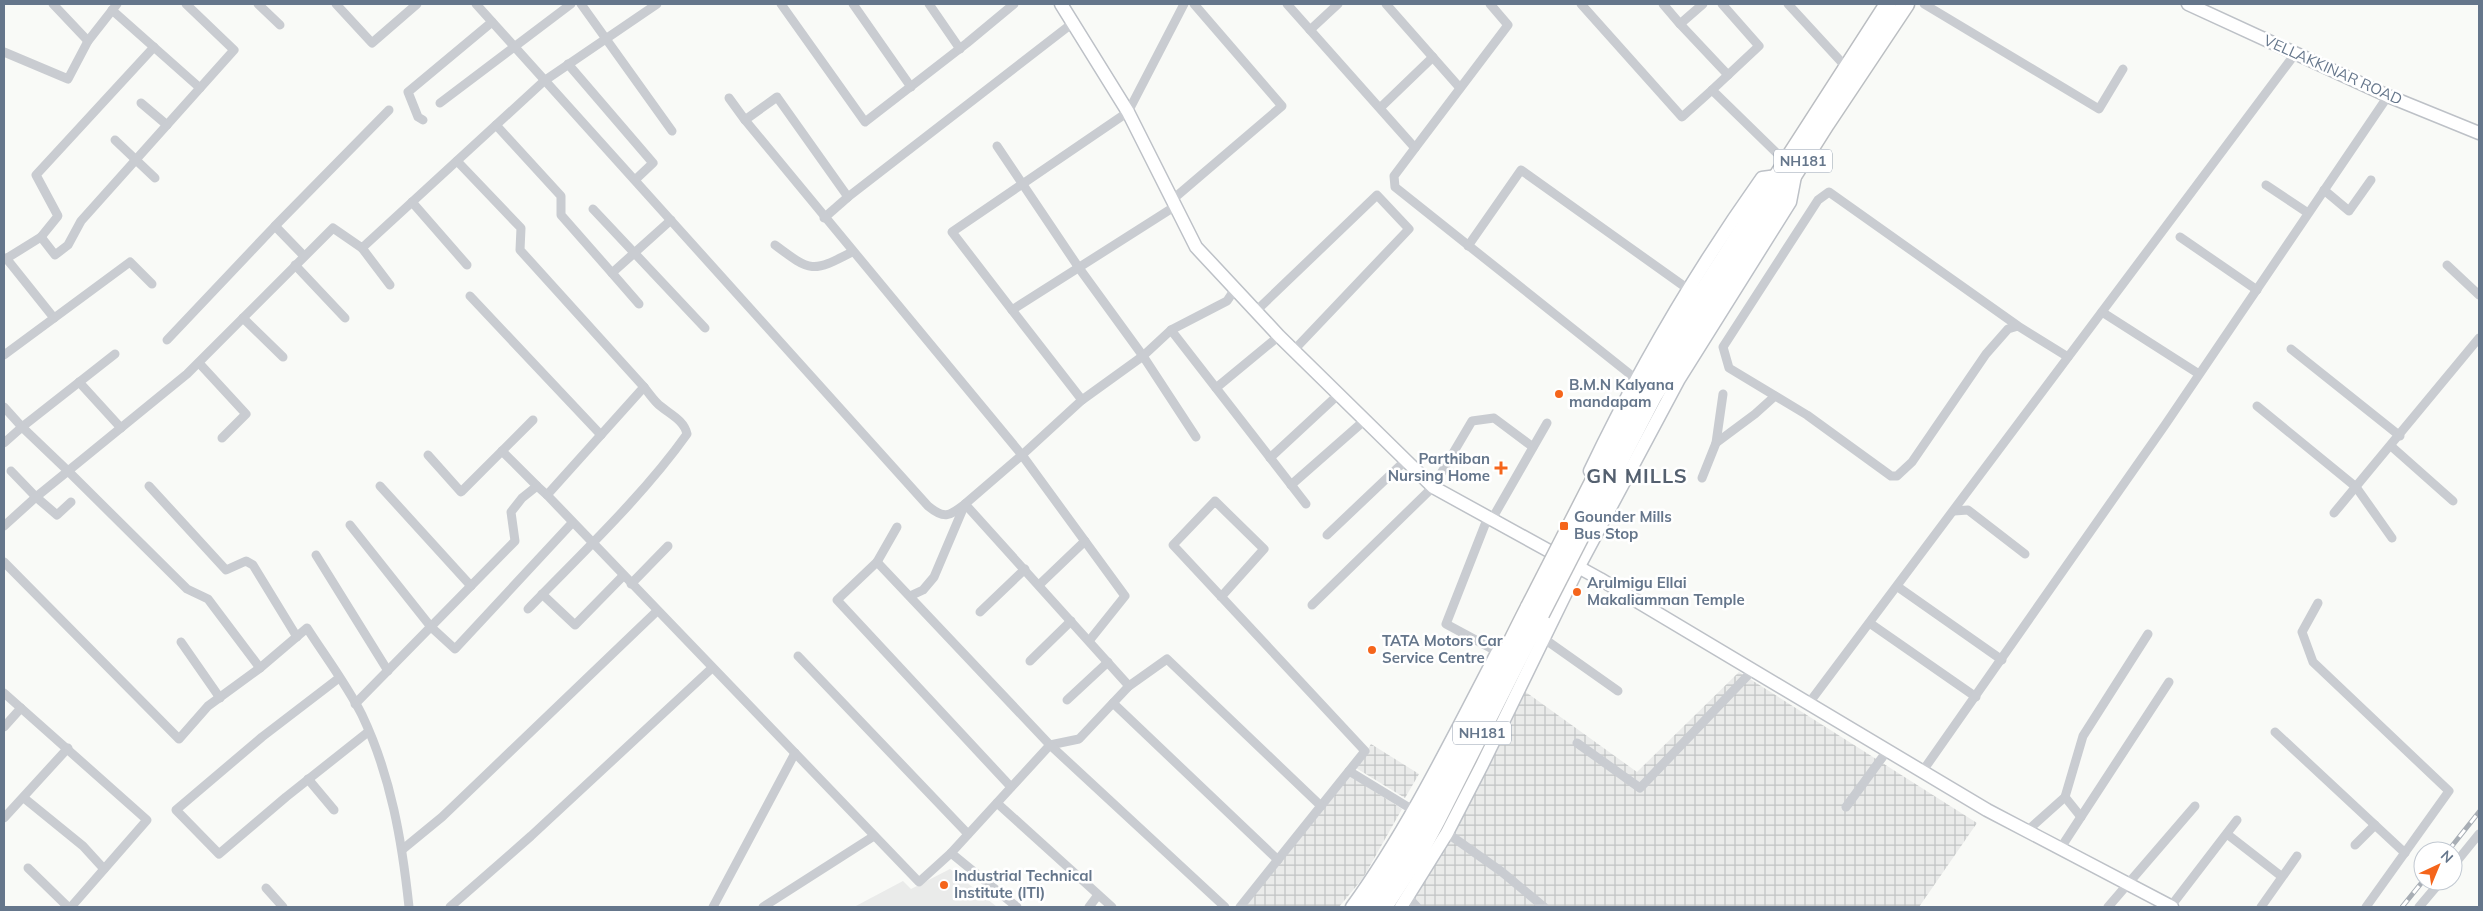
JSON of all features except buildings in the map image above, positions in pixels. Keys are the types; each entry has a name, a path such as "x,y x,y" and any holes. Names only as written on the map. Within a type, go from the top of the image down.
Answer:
{"highway":[{"name":"NH181","path":"1786,170 1906,4"},
{"name":"NH181","path":"1384,907 1487,724 1621,456 1695,315 1786,170 1882,7"},
{"name":"NH181","path":"1367,907 1415,849"}],"street":[{"path":"53,4 88,41"},
{"path":"41,237 55,256 68,245 81,222 234,50 186,4"},
{"path":"258,4 280,25"},
{"path":"336,4 372,43 417,4"},
{"path":"476,4 928,506 939,515 949,515 965,504 1022,456 1082,400 1143,356 1171,330 1226,300 1235,289"},
{"path":"440,103 571,4"},
{"path":"581,4 672,131"},
{"path":"781,4 865,122 960,49 1014,4"},
{"path":"853,4 911,87"},
{"path":"930,4 960,49"},
{"path":"1061,4 1074,22 1128,112 1196,247 1279,336 1434,487 1753,670 1922,772 2026,831 2172,907 2237,820"},
{"path":"1082,400 952,232 1128,112 1184,4"},
{"path":"1012,310 1078,268 1173,203 1282,106 1194,4"},
{"path":"1287,4 1415,148"},
{"path":"1310,30 1338,4"},
{"path":"1386,4 1460,88"},
{"path":"1490,4 1508,25 1394,176 1395,187 1636,379"},
{"path":"1581,4 1682,117 1759,46 1722,4"},
{"path":"1663,4 1728,75"},
{"path":"1680,24 1703,4"},
{"path":"1788,4 1846,66"},
{"path":"1924,4 2099,109 2124,69"},
{"name":"VELLAKKINAR ROAD","path":"2188,4 2388,96 2479,133"},
{"path":"362,248 544,81 651,5"},
{"path":"4,52 68,79 88,41 115,6 154,47 200,88"},
{"path":"423,120 418,117 408,92 492,22"},
{"path":"824,218 848,197 1074,22"},
{"path":"54,318 5,259 41,237 58,216 36,175 154,47"},
{"path":"1809,703 1898,587 2295,54"},
{"path":"1380,108 1433,57"},
{"path":"568,64 653,163 635,180"},
{"path":"1417,907 1404,902 1447,833 1578,568 1679,379 1790,202 1786,170 1712,90"},
{"path":"1922,772 2002,660 2388,96"},
{"path":"745,120 777,97 848,197"},
{"path":"729,98 824,218 1022,456 1125,596 1089,641"},
{"path":"141,103 167,125"},
{"path":"167,340 389,110"},
{"path":"496,124 561,196 561,214 639,304"},
{"path":"115,140 155,178"},
{"path":"997,146 1024,183 1078,268 1143,356 1196,437"},
{"path":"457,160 521,228 520,250 658,404 686,428 687,434 673,454 592,543 528,609"},
{"path":"1468,246 1521,170 1688,289"},
{"path":"1352,907 1372,880 1498,652 1551,553 1636,379 1688,289 1716,243 1762,178 1786,170"},
{"path":"2324,190 2349,211 2371,180"},
{"path":"2266,185 2308,213"},
{"path":"2018,326 2008,329 1986,354 1912,462 1897,476 1891,476 1880,470 1807,415 1729,368 1723,347 1818,200 1829,192 2018,326 2068,357"},
{"path":"1256,311 1377,195 1409,229 1294,350"},
{"path":"412,202 467,264"},
{"path":"593,209 704,328"},
{"path":"612,273 671,220"},
{"path":"275,226 304,256"},
{"path":"4,526 36,497 198,363 333,228 362,248 390,285"},
{"path":"2180,237 2257,290"},
{"path":"775,246 802,266 822,268 852,252"},
{"path":"4,355 130,262 152,284"},
{"path":"295,265 345,318"},
{"path":"2447,265 2479,294"},
{"path":"470,296 601,435"},
{"path":"2102,312 2199,374"},
{"path":"243,318 283,357"},
{"path":"1171,330 1306,504"},
{"path":"1216,388 1279,336"},
{"path":"2334,514 2479,338"},
{"path":"2291,349 2400,436"},
{"path":"4,443 115,354"},
{"path":"198,363 246,414 222,438"},
{"path":"79,382 121,428"},
{"path":"547,495 644,387"},
{"path":"1270,458 1339,394"},
{"path":"1702,478 1716,443 1723,394"},
{"path":"1716,443 1755,414 1775,396"},
{"path":"2257,406 2356,487 2392,538"},
{"path":"4,407 187,589 208,599 260,668"},
{"path":"1312,605 1434,487 1472,420 1494,418 1533,448"},
{"path":"428,455 461,492 533,420"},
{"path":"1291,485 1365,420"},
{"path":"1498,652 1446,624 1490,518 1548,423"},
{"path":"2391,446 2453,501"},
{"path":"502,451 547,495 919,882 951,853 1050,745 1080,739 1129,686 1167,659 1321,806"},
{"path":"1327,535 1406,460"},
{"path":"11,471 36,497 57,515 71,502"},
{"path":"149,486 226,570 246,561 252,565 297,636"},
{"path":"380,486 471,586"},
{"path":"355,704 515,541 511,512 522,498 537,486"},
{"path":"1221,597 1264,550 1215,501 1173,546 1365,751 1240,907"},
{"path":"965,504 1129,686"},
{"path":"910,596 923,590 934,577 965,504"},
{"path":"1954,511 1968,510 2025,554"},
{"path":"350,524 431,627 455,649 572,523"},
{"path":"897,527 877,562 837,600 1011,787"},
{"path":"1039,585 1085,541"},
{"path":"631,584 668,546"},
{"path":"316,555 388,671"},
{"path":"4,562 179,739 208,706 260,668 307,628 355,704 390,788 403,849 409,907"},
{"path":"877,562 1050,745 1225,907"},
{"path":"980,612 1025,569"},
{"path":"542,594 575,625 623,576"},
{"path":"1898,587 2002,660"},
{"path":"2318,603 2302,632 2313,662 2449,790 2366,907"},
{"path":"403,849 442,817 657,611"},
{"path":"1030,661 1071,620"},
{"path":"1870,624 1976,697"},
{"path":"2026,831 2065,797 2083,736 2148,634"},
{"path":"1542,638 1618,691"},
{"path":"181,642 220,698"},
{"path":"798,656 968,834"},
{"path":"1067,700 1108,662"},
{"path":"450,907 712,668"},
{"path":"1577,743 1640,788 1753,670"},
{"path":"339,678 262,737 176,810 219,854 308,779 368,732"},
{"path":"2060,849 2169,682"},
{"path":"4,693 147,820 69,907 28,868"},
{"path":"1113,703 1278,860"},
{"path":"4,727 21,708"},
{"path":"2275,732 2404,853"},
{"path":"4,818 68,748"},
{"path":"1846,807 1887,751"},
{"path":"713,907 795,753"},
{"path":"1350,771 1412,810"},
{"path":"308,779 334,810"},
{"path":"2065,797 2081,817"},
{"path":"24,798 83,846 104,869"},
{"path":"997,803 1112,907"},
{"path":"2108,907 2195,806"},
{"path":"2355,844 2375,825"},
{"path":"1447,833 1502,872 1544,907"},
{"path":"2227,834 2282,876"},
{"path":"2463,854 2479,834"},
{"path":"763,907 874,836"},
{"path":"951,853 1017,907"},
{"path":"2261,907 2296,856"},
{"path":"266,888 283,907"},
{"path":"2419,907 2433,891"},
{"path":"1089,907 1098,895"}],"shaded area":[{"path":"1739,672 1977,823 1919,907 1401,907 1523,690 1637,772"},
{"path":"1371,744 1419,774 1405,798 1356,768"},
{"path":"1349,775 1402,809 1363,878 1339,907 1245,907"},
{"name":"Industrial Technical Institute (ITI)","path":"950,869 997,907 854,907 903,881 911,889"}],"railway":[{"path":"2456,841 2479,812"},
{"path":"2402,907 2415,891"}],"place":[{"name":"B.M.N Kalyana mandapam","path":"1559,394"},
{"name":"Parthiban Nursing Home","path":"1501,468"},
{"name":"Gounder Mills Bus Stop","path":"1564,526"},
{"name":"Arulmigu Ellai Makaliamman Temple","path":"1577,592"},
{"name":"TATA Motors Car Service Centre","path":"1372,650"},
{"name":"Industrial Technical Institute (ITI)","path":"944,885"}],"district":[{"name":"GN MILLS","path":"1637,476"}]}
